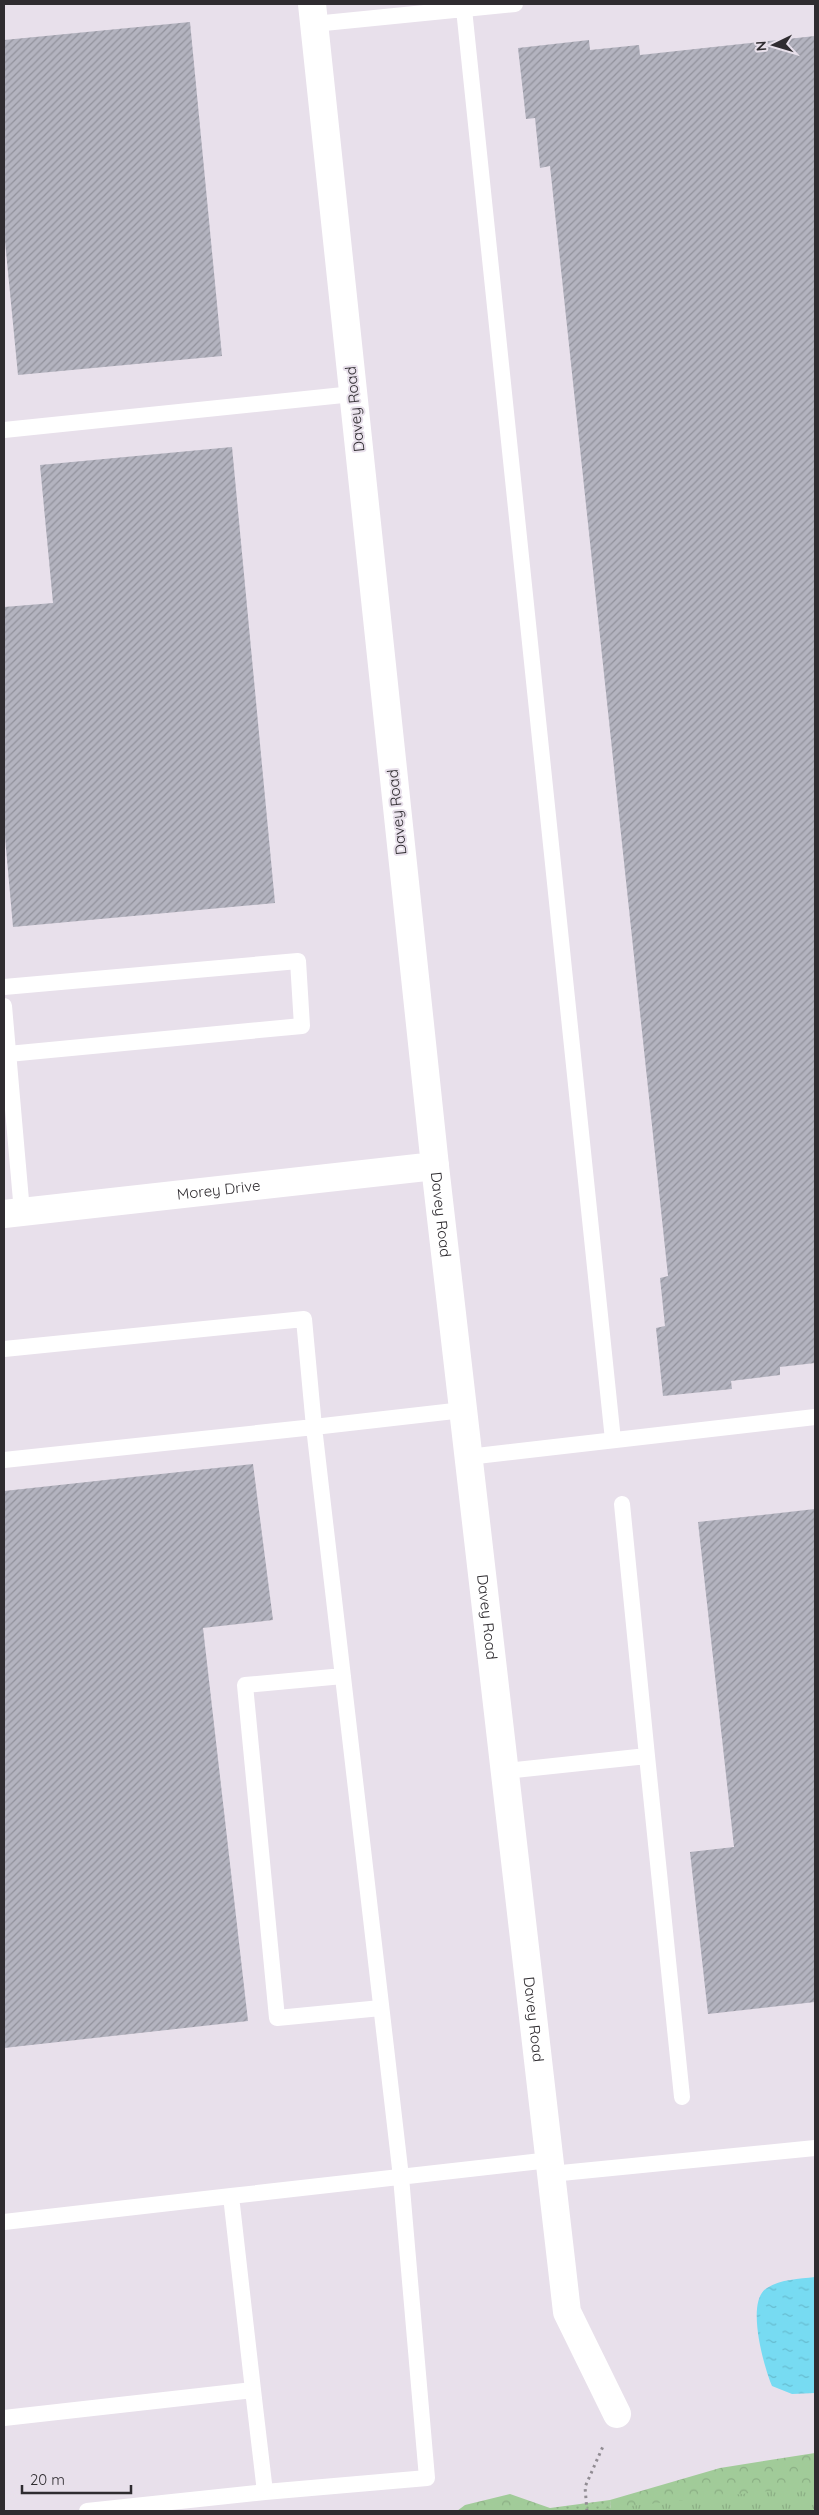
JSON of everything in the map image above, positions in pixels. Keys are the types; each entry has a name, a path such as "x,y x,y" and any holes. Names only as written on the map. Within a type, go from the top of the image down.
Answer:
{"street":[{"name":"Davey Road","path":"313,14 434,1166 567,2312 617,2414"},
{"name":"Morey Drive","path":"13,1213 434,1166"}],"lane":[{"path":"313,14 464,9 515,4"},
{"path":"464,9 613,1440"},
{"path":"4,430 353,394"},
{"path":"4,987 298,961 302,1026 8,1054"},
{"path":"4,1006 8,1054 13,1213"},
{"path":"4,1349 304,1319 314,1427 400,2177 428,2478 265,2492 87,2511"},
{"path":"4,1460 463,1410"},
{"path":"468,1457 815,1417"},
{"path":"622,1504 682,2097"},
{"path":"343,1676 245,1685 278,2018 381,2008"},
{"path":"505,1771 647,1756"},
{"path":"4,2222 400,2177 815,2148"},
{"path":"231,2196 265,2492"},
{"path":"4,2418 253,2390"}],"path":[{"path":"587,2511 585,2487 617,2414"}],"green space":[{"path":"815,2453 815,2511 611,2511 610,2500 720,2468"},
{"path":"815,2486 815,2511 584,2511"},
{"path":"510,2494 550,2508 550,2511 457,2511 465,2505"},
{"path":"610,2500 611,2511 550,2511 550,2508"}],"water":[{"path":"815,2277 815,2393 792,2394 772,2386 758,2335 757,2306 761,2295 772,2285 790,2280"}],"building":[{"path":"190,22 222,356 18,375 4,231 4,40"},
{"path":"815,36 815,1363 780,1367 780,1375 731,1381 732,1389 663,1396 656,1328 665,1326 660,1278 668,1276 550,166 540,168 535,118 526,119 518,48 589,40 590,50 639,45 640,55"},
{"path":"232,447 275,903 13,927 4,826 4,607 53,603 40,465"},
{"path":"253,1464 273,1620 203,1628 248,2021 4,2048 4,1491"},
{"path":"815,1509 815,2002 708,2014 690,1852 734,1847 698,1522"}]}
